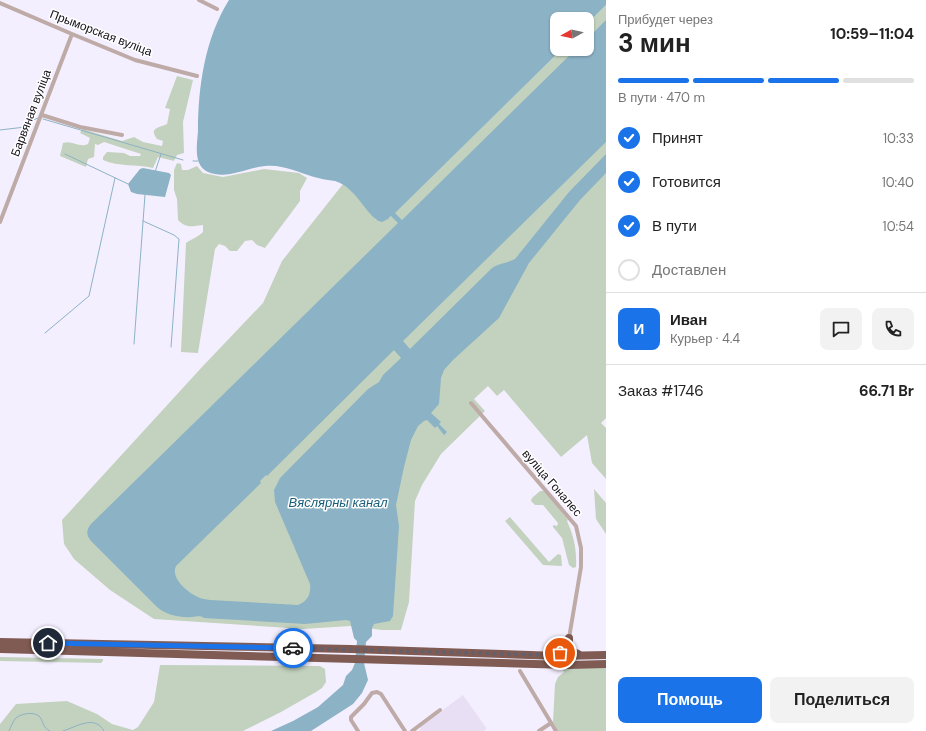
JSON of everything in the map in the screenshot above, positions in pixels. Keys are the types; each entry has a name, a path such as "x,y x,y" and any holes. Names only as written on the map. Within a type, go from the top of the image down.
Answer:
{"highway":[{"path":"549,655 560,653 564,649 569,638"},
{"path":"569,638 569,649 571,652 587,656"},
{"path":"0,642 350,649 377,654 569,665 606,664"},
{"path":"0,649 350,658 377,654 606,655"}],"street":[{"path":"199,0 217,9"},
{"name":"Прыморская вуліца","path":"0,3 135,60 196,76"},
{"name":"Барвяная вуліца","path":"0,222 72,34"},
{"path":"42,115 80,127 122,135"},
{"name":"вуліца Гоналес","path":"471,403 576,526 581,548 581,567 569,638"},
{"path":"520,671 556,731"},
{"path":"358,731 351,720 351,717 364,704 372,693 377,692 381,694 405,731"},
{"path":"412,731 440,710"},
{"path":"539,731 551,723"}],"shaded area":[{"path":"463,695 487,729 483,731 418,731 421,729 420,727"}],"green space":[{"path":"606,5 606,418 601,423 606,428 606,479 592,463 587,435 561,457 504,390 497,396 488,386 474,399 485,411 441,454 422,485 415,501 409,602 401,630 382,630 351,626 303,629 154,619 110,590 74,559 64,544 62,520 202,367 263,303 282,261 343,184 355,193 376,220 388,219 555,56 594,56 594,17"},
{"path":"177,76 193,80 183,122 184,153 177,155 174,161 158,157 153,168 121,165 109,162 103,160 103,157 107,152 124,153 130,156 140,156 141,154 104,142 98,145 95,144 94,157 88,159 86,167 60,156 63,143 69,142 82,145 88,144 90,138 80,133 82,129 122,141 134,137 143,142 162,146 163,141 157,139 154,130 167,124 170,109 165,108"},
{"path":"177,163 181,164 182,170 188,170 197,166 203,173 223,177 264,169 299,173 307,178 300,191 300,201 265,248 257,245 252,240 245,241 237,251 230,251 225,246 219,244 215,249 198,353 181,352 186,243 203,232 203,225 187,226 178,220 177,199 174,190 174,170"},
{"path":"594,489 606,503 606,534 596,519"},
{"path":"540,491 545,491 568,520 567,521 572,532 576,555 576,567 573,568 569,565 562,538 553,527 553,525 557,526 558,523 543,505 535,505 531,501 532,498"},
{"path":"510,517 549,562 558,554 561,555 562,566 543,565 505,521"},
{"path":"0,657 103,659 103,661 101,663 0,661"},
{"path":"160,665 320,666 325,669 326,682 322,688 316,692 243,731 0,731 0,724 16,704 67,701 97,714 112,724 133,730 138,727 154,702"},
{"path":"561,667 606,667 606,731 558,731 553,722 555,684 558,677 564,672"}],"water":[{"name":"Вяслярны канал","path":"229,0 606,0 606,5 594,17 594,12 550,12 550,56 555,56 395,213 402,220 569,56 594,56 594,32 606,20 606,142 403,341 410,349 492,268 515,259 569,192 606,154 606,173 580,200 529,263 499,318 444,370 441,378 439,404 431,413 441,422 439,424 447,432 444,435 437,426 435,428 427,420 418,426 411,440 396,505 399,526 393,616 390,621 374,624 372,628 372,636 366,642 364,663 368,680 362,693 353,704 311,731 271,731 318,707 343,685 346,676 352,670 355,663 357,641 354,638 350,621 346,620 305,624 204,618 199,616 183,617 169,614 157,607 91,541 87,535 87,530 91,524 398,223 391,216 382,222 377,220 350,190 343,184 335,181 317,178 278,166 258,167 222,175 208,172 203,169 198,160 197,154 199,97 204,63 214,30","holes":["394,350 401,358 383,375 379,382 368,389 280,478 274,490 275,502 310,584 310,591 306,599 298,605 210,600 199,598 185,589 176,575 176,566 261,483 260,481 266,475 267,476"]},
{"path":"143,168 169,173 171,175 165,197 131,192 128,184 140,169"}],"waterway":[{"path":"0,130 25,127 33,120 38,118"},
{"path":"43,119 183,160"},
{"path":"65,154 128,184"},
{"path":"155,172 161,154"},
{"path":"193,161 198,161"},
{"path":"45,333 89,296 115,178"},
{"path":"134,344 145,195"},
{"path":"143,221 174,235 179,239 171,347"},
{"path":"9,731 17,717 30,713 39,716 44,726 50,731"},
{"path":"63,731 90,722 96,723 104,731"}],"way so far":[{"path":"293,648 549,655 560,653"}],"route":[{"path":"48,643 293,648"}]}
